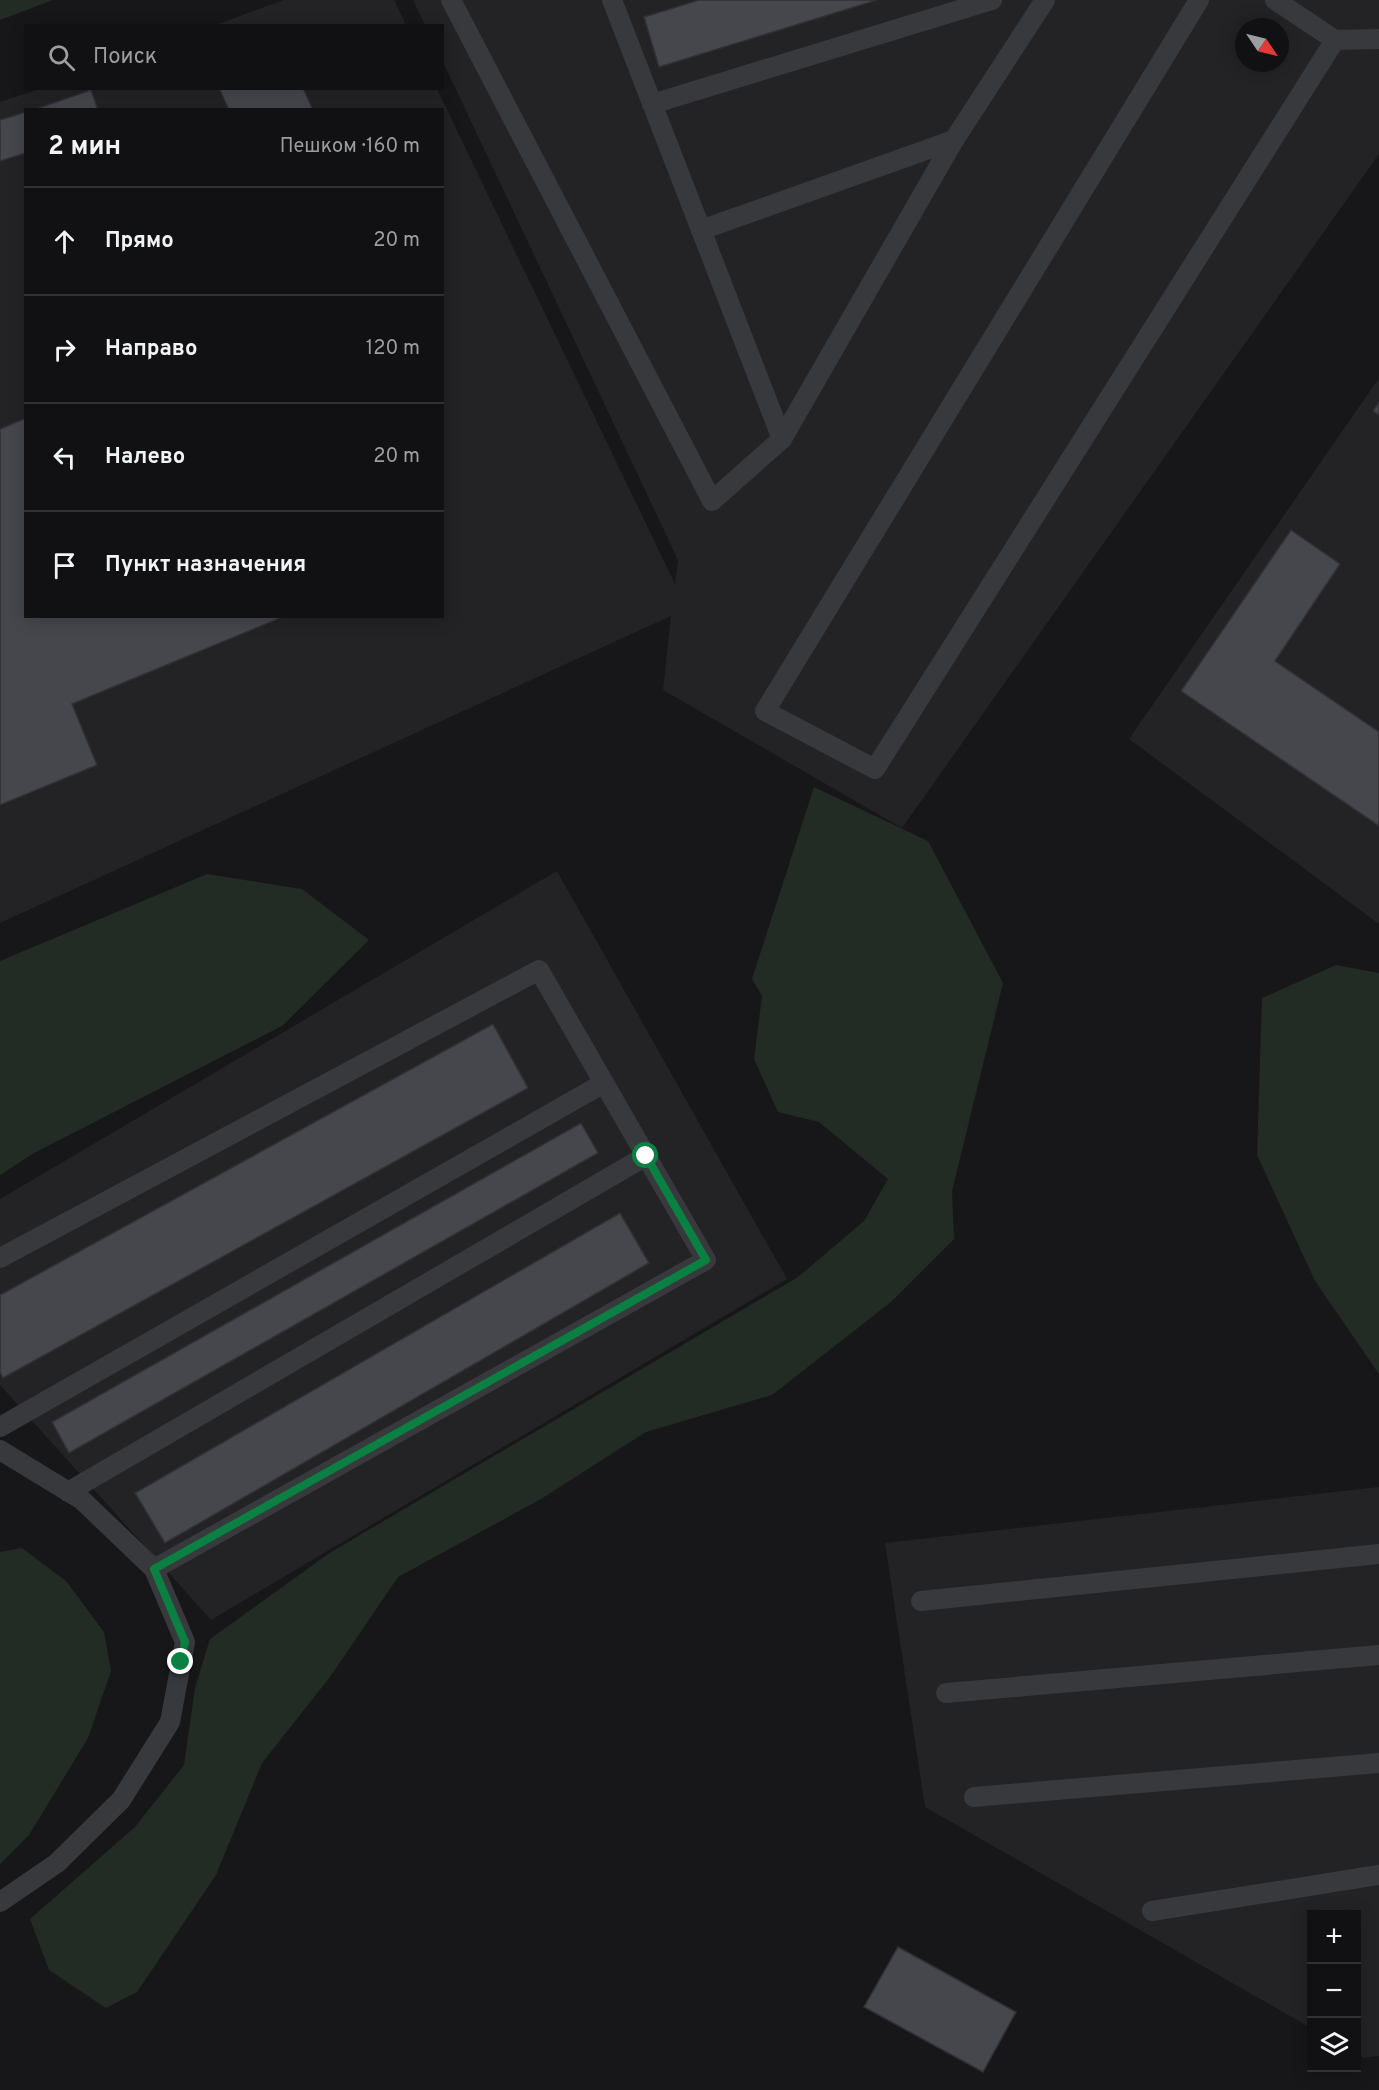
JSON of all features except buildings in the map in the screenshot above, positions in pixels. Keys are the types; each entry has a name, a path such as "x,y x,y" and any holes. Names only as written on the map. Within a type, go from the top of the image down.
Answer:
{"lane":[{"path":"452,0 712,501 782,439 954,140 1045,0"},
{"path":"612,0 782,439"},
{"path":"652,104 992,0"},
{"path":"1199,0 765,711 875,769 1335,40"},
{"path":"1275,0 1335,40 1379,39"},
{"path":"701,230 954,140"},
{"path":"0,1258 539,970 706,1260 154,1569"},
{"path":"0,1427 604,1083"},
{"path":"68,1492 646,1156"},
{"path":"0,1450 82,1500 154,1569 185,1642 170,1722 121,1800 57,1863 0,1902"},
{"path":"921,1601 1379,1554"},
{"path":"946,1693 1379,1655"},
{"path":"974,1797 1379,1763"},
{"path":"1152,1911 1379,1875"}],"shaded area":[{"path":"0,0 53,0 0,20"},
{"path":"283,0 394,0 406,24 219,24"},
{"path":"413,0 1379,0 1379,154 902,828 663,690 671,616 0,923 0,102 37,90 437,90 675,584 678,560 444,64 444,24 425,24"},
{"path":"1379,378 1379,924 1129,739"},
{"path":"814,787 928,841 1003,983 952,1191 954,1239 891,1302 772,1395 646,1432 541,1499 398,1577 330,1677 262,1763 216,1875 137,1992 106,2008 49,1970 30,1919 135,1827 184,1765 195,1688 210,1639 331,1552 798,1277 864,1221 888,1179 819,1122 778,1112 754,1059 762,996 752,979"},
{"path":"557,871 787,1279 211,1620 0,1385 0,1199"},
{"path":"207,874 302,889 369,940 282,1026 34,1153 0,1175 0,961"},
{"path":"1336,965 1379,973 1379,1374 1315,1281 1257,1155 1262,998"},
{"path":"1379,1487 1379,2056 1361,2056 1361,1910 1307,1910 1307,2026 925,1807 885,1543"},
{"path":"22,1548 66,1581 104,1632 111,1671 88,1738 29,1835 0,1864 0,1552"}],"route":[{"path":"181,1662 185,1642 154,1569 706,1260 646,1156"}]}
